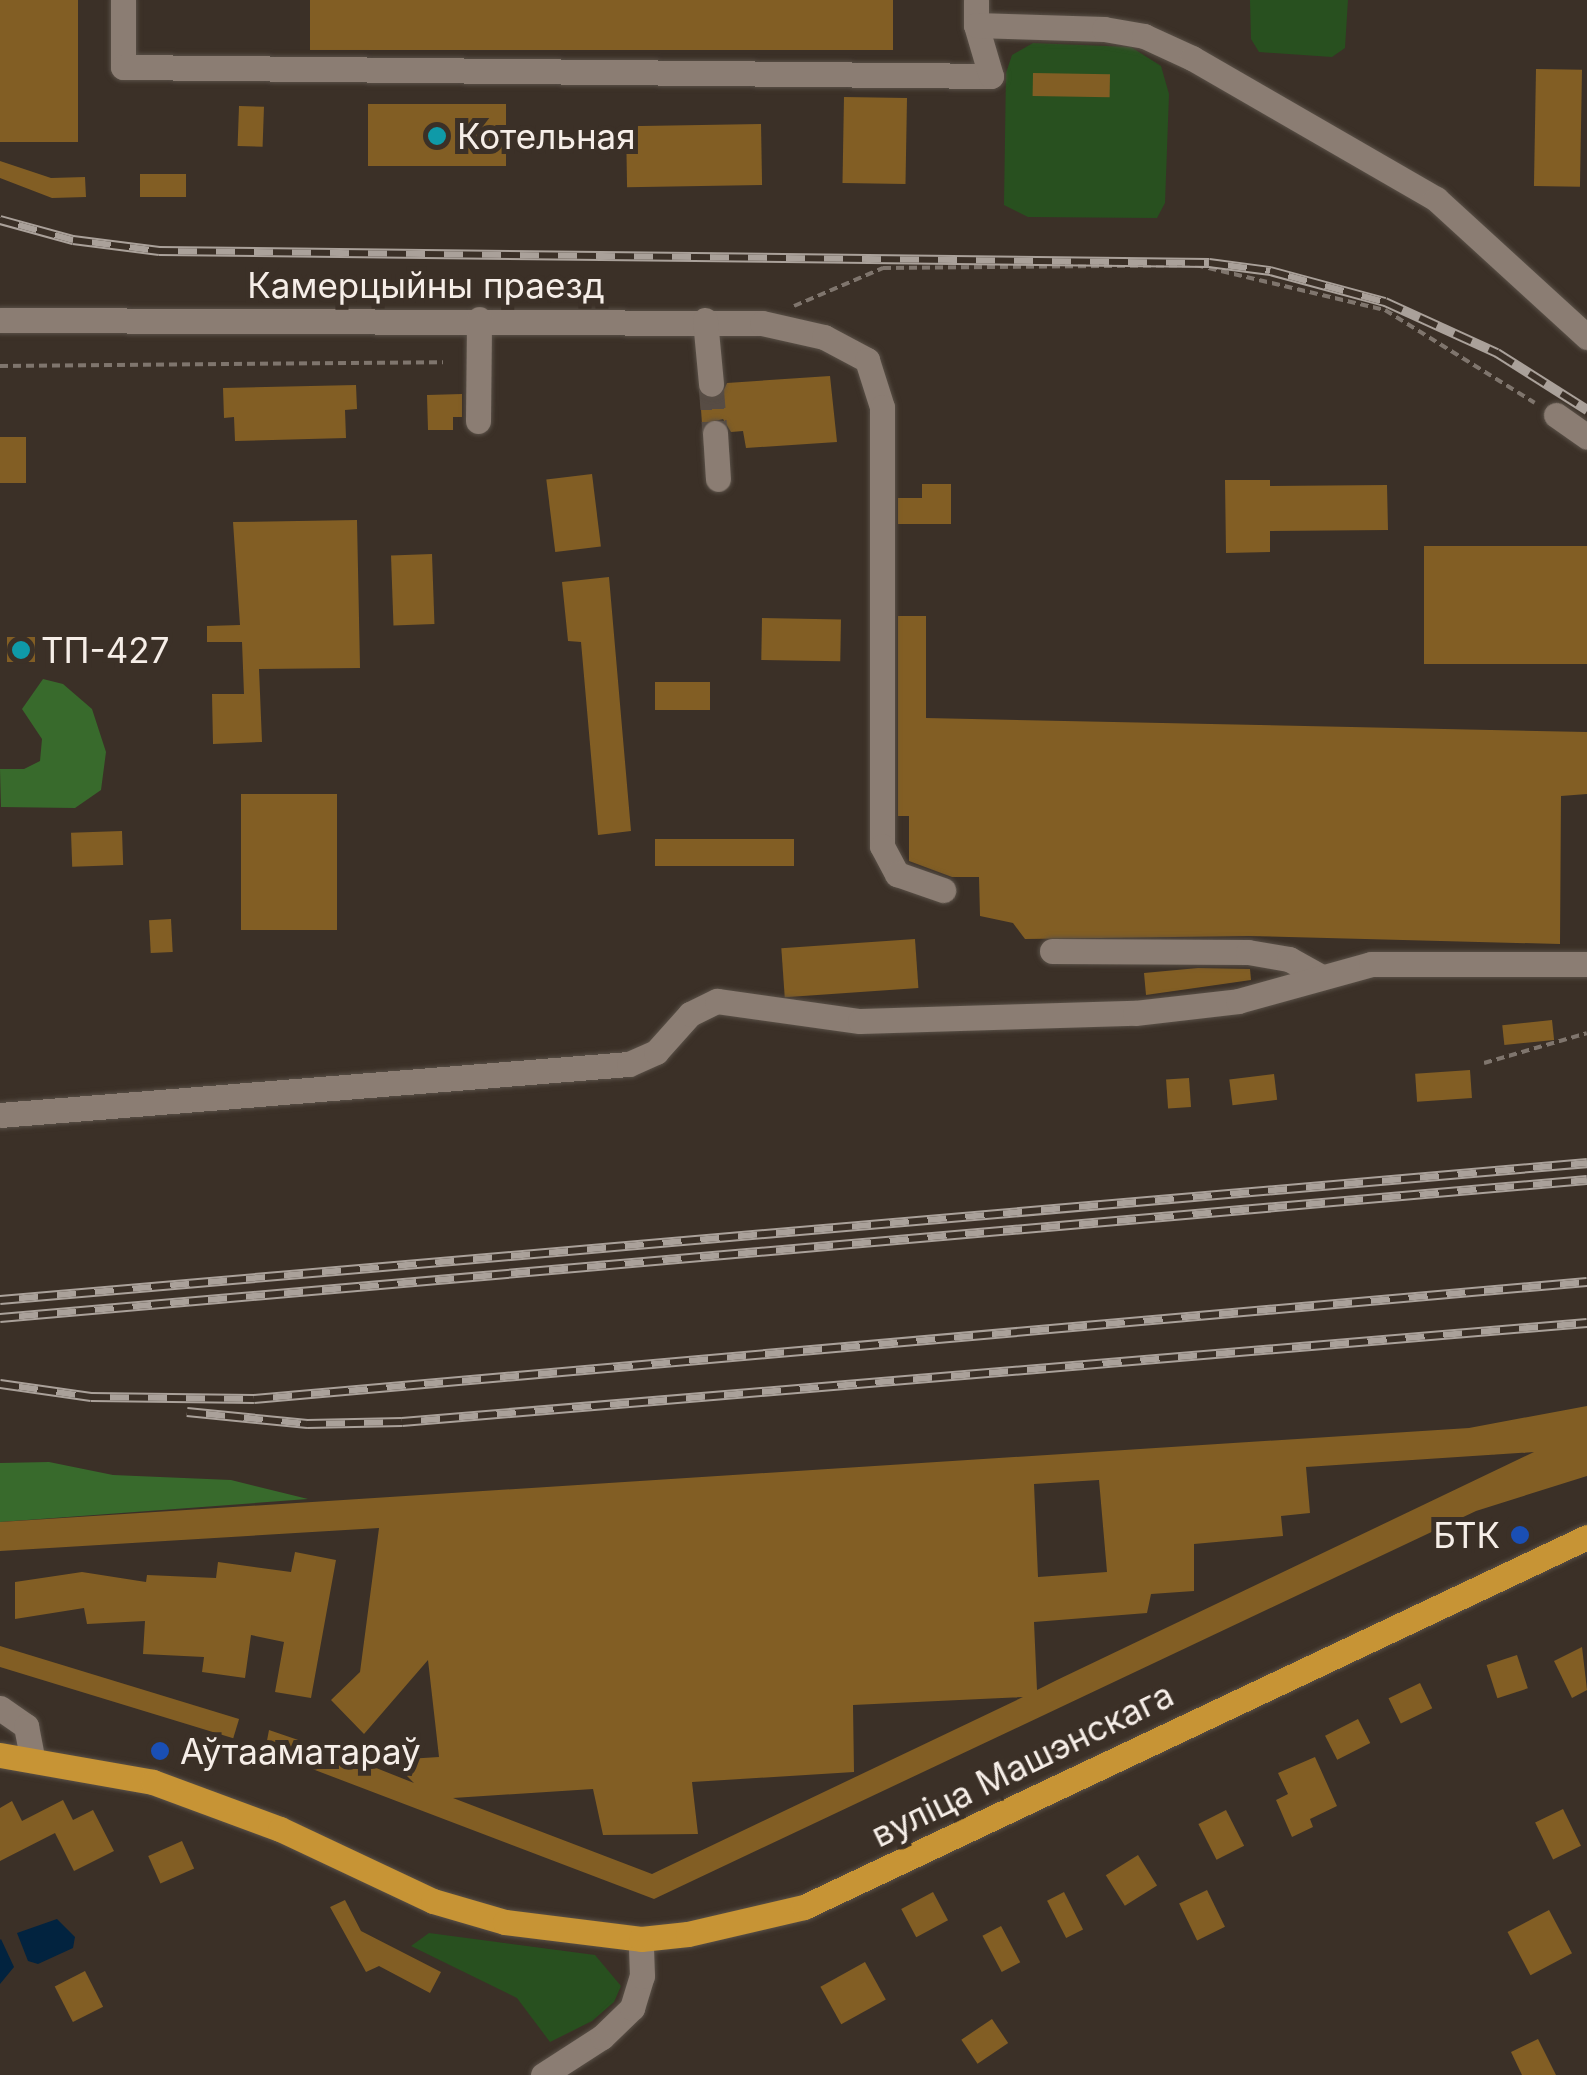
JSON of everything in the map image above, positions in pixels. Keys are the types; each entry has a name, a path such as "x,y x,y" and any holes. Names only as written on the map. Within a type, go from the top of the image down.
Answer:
{"main road":[{"name":"вуліца Машэнскага","path":"0,1755 153,1782 280,1830 463,1910 576,1935 641,1940 742,1926 804,1907 1587,1537"}],"street":[{"path":"123,0 123,67 990,76 976,12 1104,28 1176,49 1436,199 1587,337"},
{"path":"478,422 479,319"},
{"name":"Камерцыйны праезд","path":"0,320 762,322 847,349 867,360 881,391 882,846 896,874 944,890"},
{"path":"705,320 711,384"},
{"path":"1556,415 1587,437"},
{"path":"715,432 718,479"},
{"path":"1052,951 1248,952 1289,959 1320,976"},
{"path":"0,1116 629,1064 656,1052 690,1014 718,1001 860,1021 1162,1012 1238,1001 1320,976 1398,961 1587,964"},
{"path":"0,1708 26,1726 32,1758"},
{"path":"543,2075 632,2008 642,1976 641,1940"}],"path":[{"path":"762,322 883,268 1196,266 1384,310 1556,415"},
{"path":"0,366 443,362"},
{"path":"1484,1063 1587,1033"}],"green space":[{"path":"1250,0 1348,0 1345,48 1332,57 1259,52 1251,39"},
{"path":"1033,43 1131,47 1161,66 1169,94 1165,203 1157,218 1028,217 1004,205 1006,73 1012,55"},
{"path":"43,679 63,684 92,709 106,752 101,790 75,808 1,807 0,769 24,769 40,761 42,739 22,709"},
{"path":"49,1462 113,1475 231,1480 308,1499 0,1522 0,1463"},
{"path":"429,1933 595,1955 621,1986 614,2002 592,2021 550,2042 517,1998 411,1946"}],"water":[{"path":"57,1919 75,1937 73,1948 38,1964 28,1961 17,1933"},
{"path":"0,1940 14,1967 0,1984"}],"building":[{"path":"0,0 78,0 78,142 0,142"},
{"path":"310,0 893,0 893,50 310,50"},
{"path":"1536,69 1582,70 1580,187 1534,186"},
{"path":"1033,73 1110,74 1110,97 1033,96"},
{"path":"844,97 907,98 905,184 842,183"},
{"name":"Котельная","path":"368,104 506,104 506,166 368,166"},
{"path":"239,106 264,107 263,147 238,146"},
{"path":"761,124 762,185 627,187 626,126"},
{"path":"0,161 51,178 85,177 86,197 52,198 0,178"},
{"path":"140,174 186,174 186,197 140,197"},
{"path":"830,376 837,442 746,448 743,431 731,432 723,419 702,424 700,395 720,398 727,383"},
{"path":"356,385 357,409 345,410 346,438 235,441 234,417 224,418 223,388"},
{"path":"462,394 462,417 453,417 453,430 428,430 427,395"},
{"path":"0,437 26,437 26,483 0,483"},
{"path":"592,474 601,546 555,552 546,480"},
{"path":"1225,480 1270,480 1270,486 1387,485 1388,530 1270,531 1270,552 1226,553"},
{"path":"922,484 951,484 951,524 898,524 898,498 922,498"},
{"path":"357,520 360,668 259,669 262,742 213,744 212,694 244,694 242,642 207,642 207,626 240,625 233,522"},
{"path":"1424,546 1587,546 1587,664 1424,664"},
{"path":"432,554 434,624 393,625 391,555"},
{"path":"609,577 631,831 598,835 581,642 568,641 562,582"},
{"path":"898,616 926,616 926,718 1587,732 1587,794 1561,796 1560,944 1248,936 1025,939 1013,923 980,916 979,877 952,877 909,861 909,816 898,816"},
{"path":"762,618 841,619 840,661 761,660"},
{"name":"ТП-427","path":"7,637 35,637 35,662 7,662"},
{"path":"655,682 710,682 710,710 655,710"},
{"path":"241,794 337,794 337,930 241,930"},
{"path":"122,831 123,865 72,867 71,833"},
{"path":"655,839 794,839 794,866 655,866"},
{"path":"171,919 173,952 151,953 149,920"},
{"path":"915,939 918,988 785,997 781,948"},
{"path":"1250,969 1251,980 1146,995 1144,973"},
{"path":"1552,1020 1554,1040 1504,1045 1502,1025"},
{"path":"1470,1070 1472,1098 1417,1102 1415,1074"},
{"path":"1274,1074 1277,1100 1233,1105 1229,1079"},
{"path":"1189,1078 1191,1107 1168,1109 1166,1080"},
{"path":"1587,1406 1587,1476 1476,1511 654,1899 265,1751 269,1730 342,1755 333,1764 361,1762 414,1783 391,1760 439,1757 428,1660 364,1734 331,1700 360,1672 379,1528 0,1551 0,1522 1469,1428","holes":["1534,1452 1037,1690 1034,1622 1147,1613 1151,1594 1194,1591 1194,1544 1283,1536 1281,1516 1310,1513 1306,1467","1099,1480 1107,1572 1038,1577 1034,1484","1023,1697 652,1874 453,1798 593,1789 603,1835 698,1834 692,1782 854,1772 853,1705"]},
{"path":"295,1552 336,1560 311,1698 275,1692 284,1642 251,1635 245,1678 202,1672 204,1657 143,1654 145,1621 87,1624 84,1608 15,1619 15,1582 82,1572 146,1582 147,1575 216,1578 218,1562 291,1572"},
{"path":"0,1646 239,1719 233,1738 0,1667"},
{"path":"1582,1647 1587,1690 1572,1698 1554,1661"},
{"path":"1517,1655 1528,1688 1497,1698 1487,1665"},
{"path":"1420,1683 1432,1708 1401,1724 1389,1698"},
{"path":"1358,1719 1370,1743 1337,1760 1325,1736"},
{"path":"1315,1757 1337,1806 1310,1819 1313,1827 1292,1837 1276,1800 1288,1794 1278,1773"},
{"path":"63,1800 73,1820 93,1810 114,1851 74,1871 55,1833 0,1861 0,1808 12,1801 22,1821"},
{"path":"1563,1809 1581,1846 1553,1859 1535,1823"},
{"path":"1226,1810 1244,1846 1217,1860 1198,1824"},
{"path":"182,1841 194,1868 160,1883 148,1856"},
{"path":"1138,1855 1157,1886 1125,1906 1106,1875"},
{"path":"1207,1890 1225,1927 1197,1940 1179,1904"},
{"path":"933,1892 948,1920 916,1937 901,1909"},
{"path":"1064,1892 1083,1929 1066,1938 1047,1901"},
{"path":"345,1900 361,1931 441,1972 430,1993 379,1966 366,1972 330,1907"},
{"path":"1549,1910 1572,1953 1531,1975 1508,1932"},
{"path":"1001,1926 1020,1962 1002,1972 982,1936"},
{"path":"865,1962 886,2000 841,2024 820,1987"},
{"path":"85,1971 103,2007 73,2022 55,1986"},
{"path":"992,2019 1008,2043 978,2064 961,2040"},
{"path":"1538,2039 1556,2075 1522,2075 1511,2052"}],"tunnel":[{"path":"711,384 715,433"}],"railway":[{"path":"0,220 73,240 159,251 1209,263 1270,271 1385,302 1497,353 1587,410"},
{"path":"0,1300 1587,1163"},
{"path":"0,1318 1587,1180"},
{"path":"0,1384 91,1397 254,1399 1587,1282"},
{"path":"187,1412 307,1424 402,1422 1587,1323"}],"place":[{"name":"Котельная","path":"437,136"},
{"name":"ТП-427","path":"21,650"},
{"name":"БТК","path":"1520,1535"},
{"name":"Аўтааматараў","path":"160,1751"}]}
